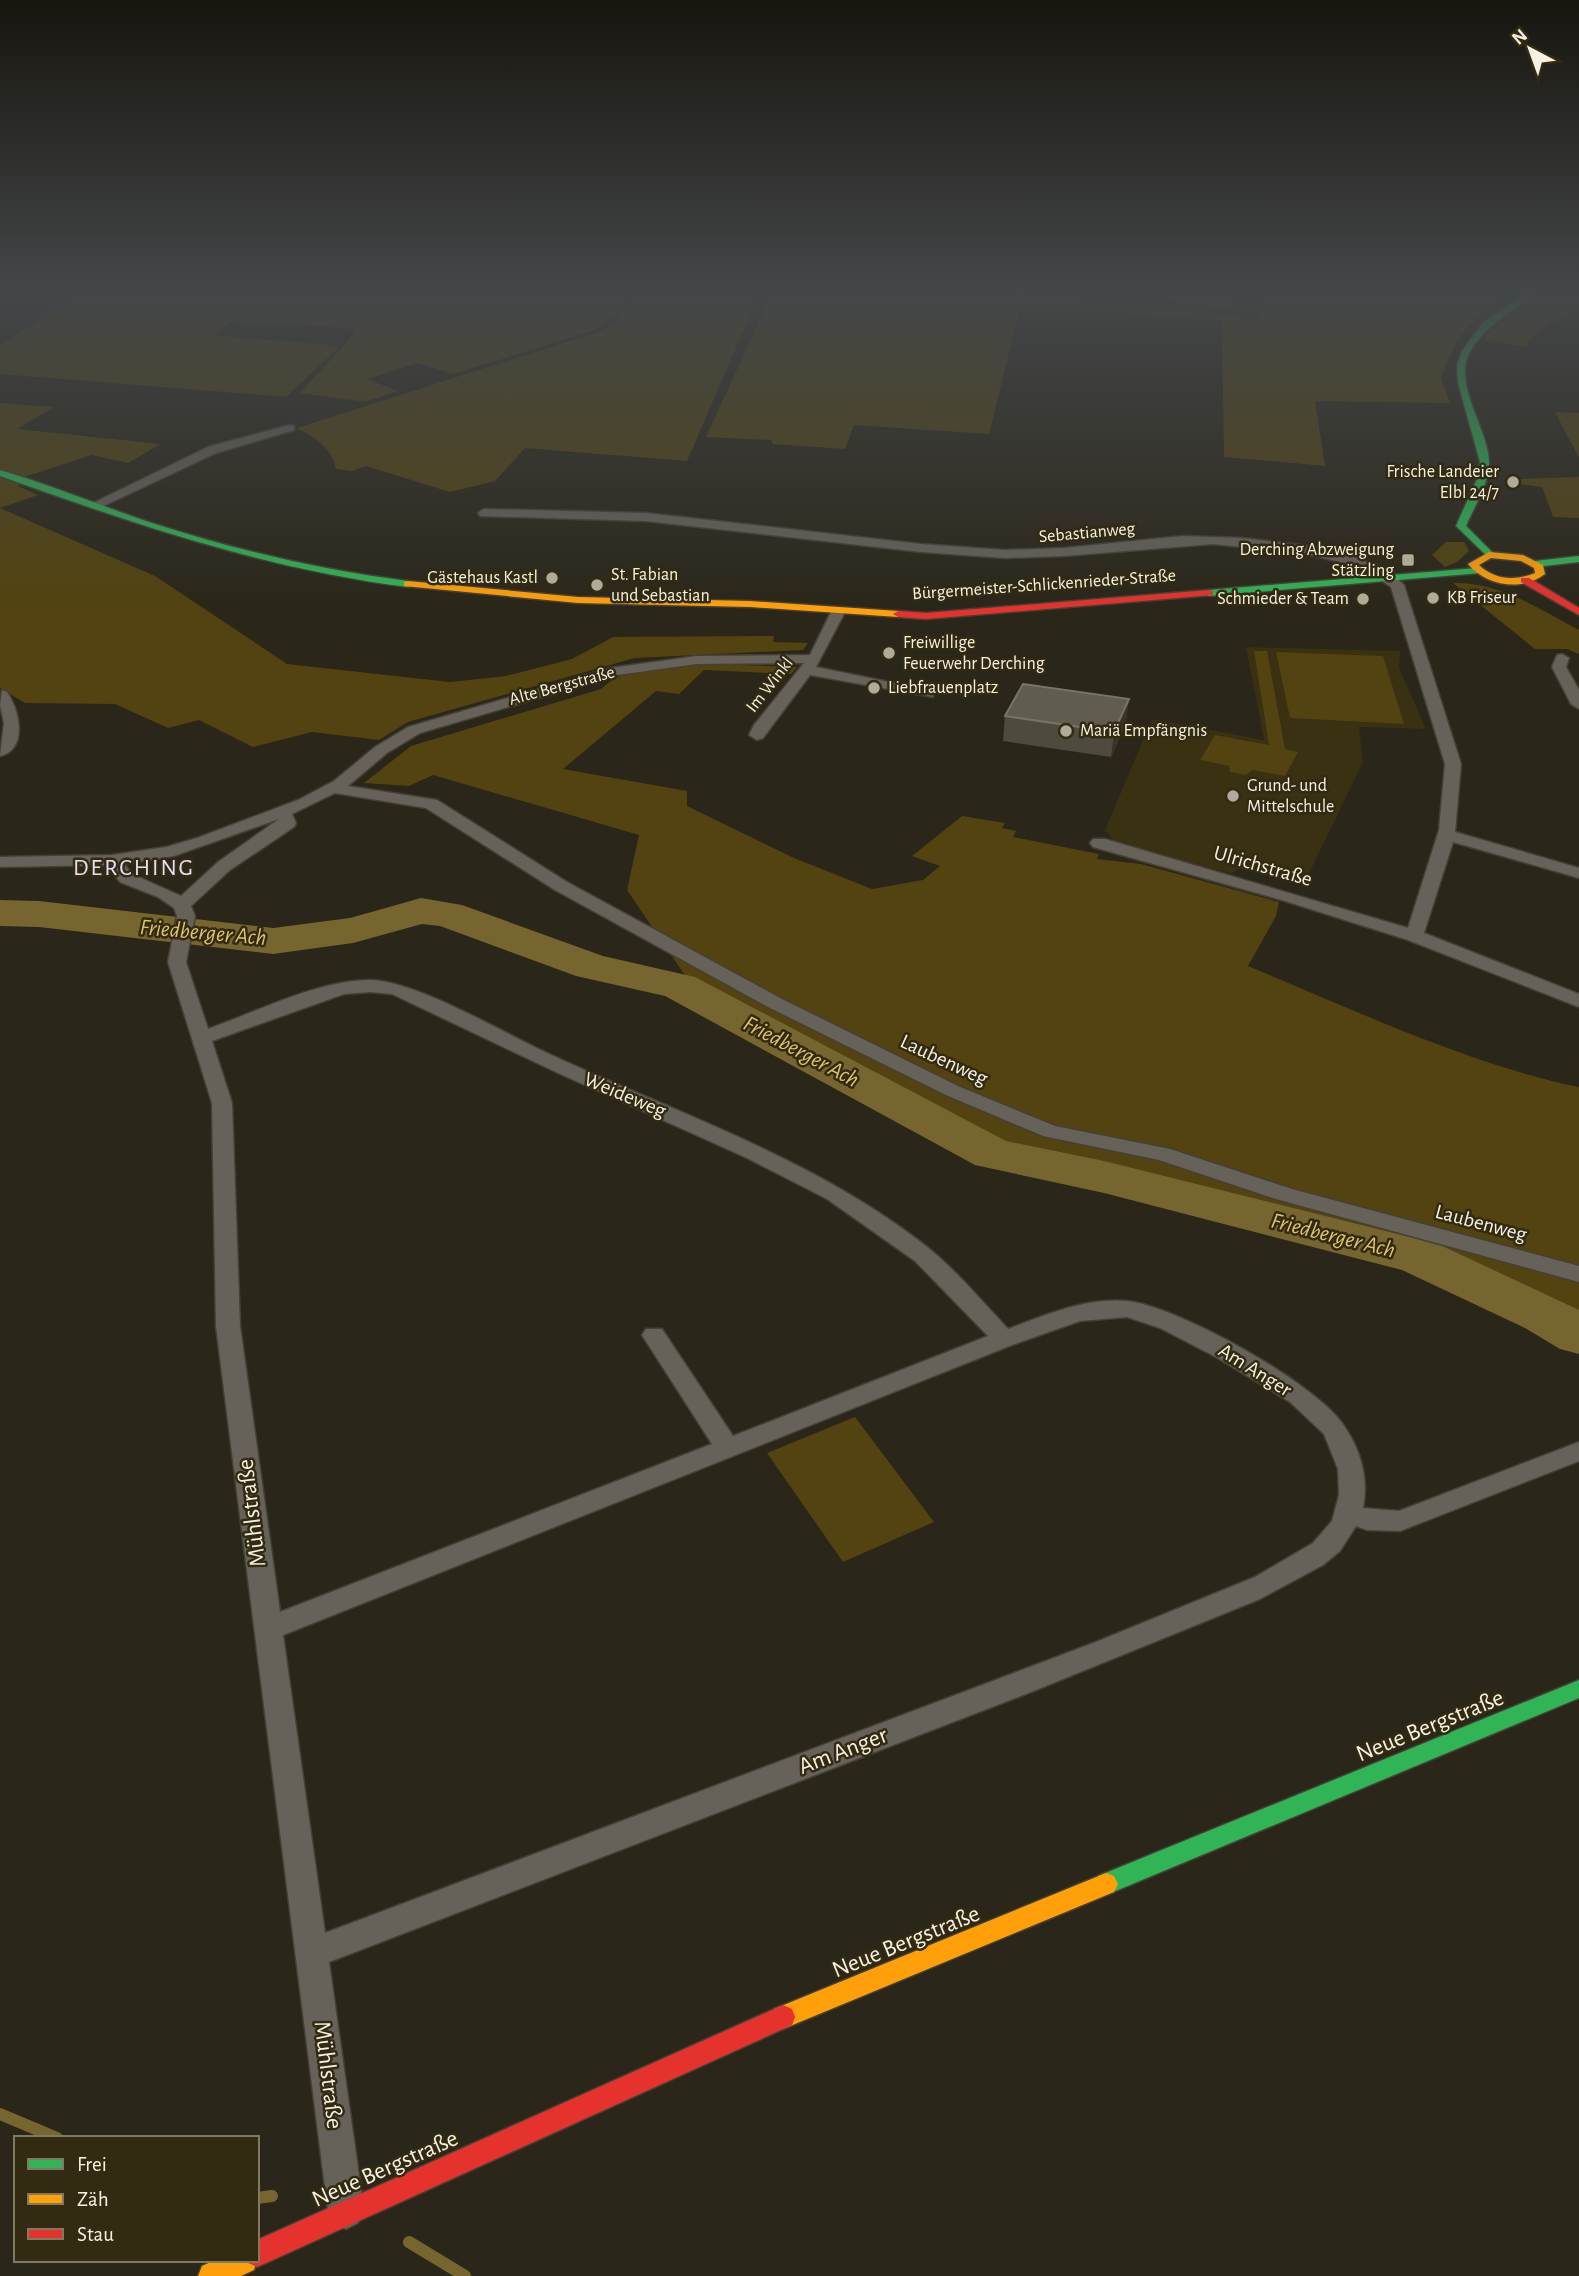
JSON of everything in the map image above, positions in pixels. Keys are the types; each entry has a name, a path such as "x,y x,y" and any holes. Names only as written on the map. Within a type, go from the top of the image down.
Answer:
{"street":[{"path":"1466,395 1485,463 1481,481 1462,515 1461,526 1489,555"},
{"path":"95,505 212,450 290,428"},
{"name":"Bürgermeister-Schlickenrieder-Straße","path":"0,473 164,531 229,550 360,579 578,600 750,604 838,612 957,614 1478,571 1499,579 1525,580"},
{"name":"Sebastianweg","path":"484,513 666,519 929,549 1016,555 1235,541 1344,557 1367,564 1392,579"},
{"path":"1478,571 1475,561 1489,555 1514,556 1535,564 1579,559"},
{"path":"1525,580 1540,574 1535,564"},
{"path":"1392,579 1397,585 1453,764 1454,788 1448,835 1414,936"},
{"path":"1525,580 1579,612"},
{"path":"838,612 811,664 928,694"},
{"path":"1562,658 1559,667 1579,704"},
{"name":"Alte Bergstraße","path":"0,862 112,860 168,852 286,813 333,788 382,750 414,730 615,671 697,660 811,664"},
{"name":"Im Winkl","path":"758,735 762,725 811,664"},
{"path":"0,751 6,744 13,723 13,709 2,695"},
{"name":"Laubenweg","path":"333,788 431,804 561,886 775,1003 953,1091 1050,1131 1163,1154 1284,1194 1579,1274"},
{"name":"Alte Bergstraße","path":"182,922 224,866 289,823 286,813"},
{"path":"1448,835 1579,873"},
{"name":"Ulrichstraße","path":"1100,843 1290,897 1414,936 1579,1001"},
{"path":"112,860 127,878 164,893 182,922"},
{"name":"Mühlstraße","path":"182,922 177,962 222,1103 228,1326 346,2211"},
{"name":"Weideweg","path":"201,1038 341,988 370,986 396,989 589,1080 734,1142 830,1194 884,1226 934,1264 1004,1339"},
{"name":"Am Anger","path":"267,1629 1004,1339 1088,1311 1122,1308 1139,1311 1212,1343 1297,1395 1331,1423 1344,1441 1350,1461 1353,1486 1350,1514 1333,1542 1305,1563 1198,1613 1098,1654 312,1953"},
{"path":"654,1335 727,1449"},
{"path":"1350,1514 1367,1520 1400,1521 1579,1451"},
{"name":"Neue Bergstraße","path":"259,2253 346,2211 754,2029 1579,1689"},
{"path":"212,2276 240,2262"}],"shaded area":[{"path":"316,395 385,395 365,402"},
{"path":"400,395 715,395 687,461 525,448 495,481 450,492 366,466 352,471 336,469 331,455 322,444 297,428"},
{"path":"725,395 999,395 989,434 854,425 845,449 773,444 771,440 706,437"},
{"path":"1223,395 1447,395 1450,403 1315,401 1325,466 1224,457"},
{"path":"0,403 54,407 17,429 161,444 128,463 92,455 27,476 18,486 38,495 0,508"},
{"path":"1555,412 1579,413 1579,458"},
{"path":"1579,477 1579,518 1553,517 1542,487 1520,484 1518,479"},
{"path":"0,508 155,576 287,664 450,682 506,676 572,659 613,637 774,636 773,642 808,643 803,650 635,658 408,722 379,740 312,732 253,747 199,720 168,728 115,704 25,703 0,688"},
{"path":"1446,542 1464,542 1469,551 1457,562 1445,567 1432,555"},
{"path":"1453,583 1503,592 1579,630 1579,654 1567,649 1535,649"},
{"name":"Grund- und Mittelschule","path":"1246,647 1400,651 1399,668 1426,729 1359,727 1363,762 1304,884 1239,869 1231,873 1118,845 1105,830 1152,719 1264,740"},
{"path":"1254,651 1267,651 1285,749 1298,752 1285,776 1252,770 1246,775 1230,772 1229,766 1200,760 1215,735 1269,745"},
{"path":"1276,652 1383,656 1404,724 1290,718"},
{"path":"714,664 797,667 791,674 704,670 679,694 656,691 563,769 687,791 687,806 794,858 872,889 923,880 940,866 912,856 962,816 1005,823 1002,828 1016,831 1013,837 1099,854 1097,859 1141,864 1279,902 1276,916 1248,966 1454,1050 1496,1065 1579,1087 1579,1324 1417,1247 996,1146 699,996 627,890 639,835 433,775 409,786 364,783 411,746 601,689 612,681 639,670"},
{"path":"855,1417 934,1522 843,1562 767,1453"}],"building":[{"path":"1023,684 1129,699 1114,732 1005,716"}],"waterway":[{"name":"Friedberger Ach","path":"0,913 39,914 273,941 353,930 421,911 447,914 591,967 679,986 992,1154 1104,1177 1419,1257 1544,1315 1579,1335"},
{"path":"0,2114 52,2136"},
{"path":"259,2198 272,2196"},
{"path":"409,2242 465,2276"}],"traffic: fast":[{"path":"1466,395 1485,462 1482,479 1461,526 1489,555"},
{"path":"0,473 150,525 252,555 355,577 408,584"},
{"path":"1535,564 1579,559"},
{"path":"1209,593 1477,571"},
{"path":"1106,1884 1579,1689"}],"traffic: slow":[{"path":"1489,555 1523,558 1539,567 1540,574 1522,580 1495,579 1473,564 1489,555"},
{"path":"408,584 578,600 750,604 898,614"},
{"path":"783,2017 1106,1884"},
{"path":"212,2276 240,2262"}],"traffic: jam":[{"path":"1525,580 1579,612"},
{"path":"898,614 926,616 1209,593"},
{"path":"259,2253 783,2017"}],"place":[{"name":"Frische Landeier Elbl 24/7","path":"1513,482"},
{"name":"Derching Abzweigung Stätzling","path":"1408,560"},
{"name":"Gästehaus Kastl","path":"552,578"},
{"name":"St. Fabian und Sebastian","path":"597,585"},
{"name":"KB Friseur","path":"1433,598"},
{"name":"Schmieder & Team","path":"1363,599"},
{"name":"Freiwillige Feuerwehr Derching","path":"889,653"},
{"name":"Liebfrauenplatz","path":"874,688"},
{"name":"Mariä Empfängnis","path":"1066,731"},
{"name":"Grund- und Mittelschule","path":"1233,796"}],"district":[{"name":"DERCHING","path":"134,868"}]}
